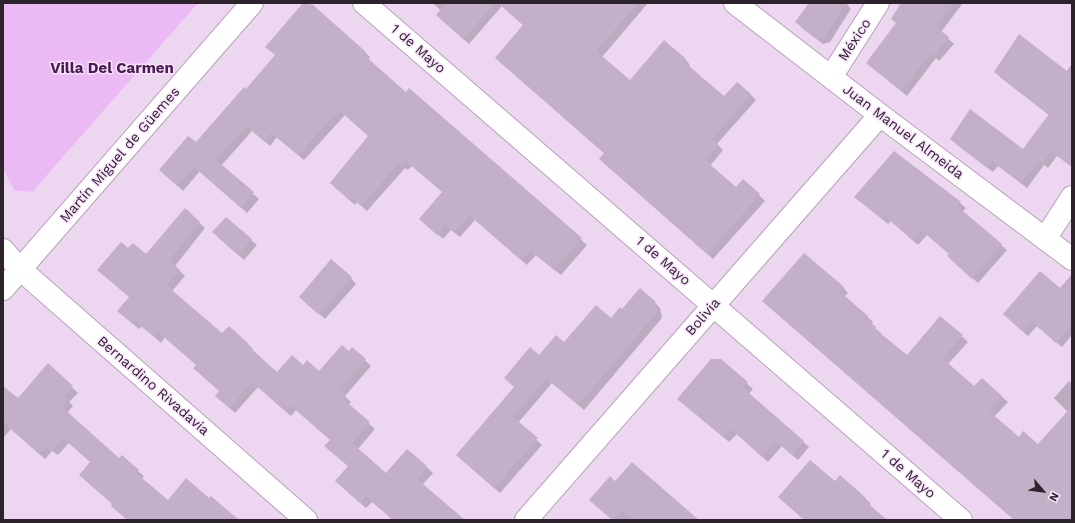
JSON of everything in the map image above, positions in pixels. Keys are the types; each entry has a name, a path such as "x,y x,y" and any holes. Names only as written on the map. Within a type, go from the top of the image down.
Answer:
{"street":[{"name":"Martín Miguel de Güemes","path":"3,289 252,3"},
{"name":"1 de Mayo","path":"364,3 961,520"},
{"name":"Juan Manuel Almeida","path":"735,3 880,115 1072,259"},
{"name":"México","path":"831,77 878,3"},
{"name":"Bolivia","path":"526,520 880,115"},
{"path":"1045,239 1072,197"},
{"name":"Bernardino Rivadavia","path":"3,250 20,269 306,520"}],"shaded area":[{"path":"3,3 198,3 32,192 14,190 3,169"}],"building":[{"path":"303,3 313,5 365,51 363,54 406,92 409,88 582,238 554,270 530,250 521,260 469,215 454,232 445,225 437,235 419,219 442,192 406,161 402,165 399,163 361,206 351,197 349,200 330,183 368,136 339,110 298,155 271,133 264,141 246,126 216,160 254,192 241,208 194,167 177,186 159,170 188,136 196,142 244,87 246,89 275,55 265,47"},
{"path":"446,3 495,3 463,39 436,15"},
{"path":"498,3 638,3 596,51 630,80 664,40 686,59 683,61 724,96 737,82 751,94 712,139 718,144 705,160 736,187 743,179 760,194 707,254 599,159 604,153 495,58 523,25"},
{"path":"809,3 846,3 825,37 817,39 795,22"},
{"path":"901,3 953,3 936,27 949,37 933,56 930,54 901,91 866,63 896,23 891,19"},
{"path":"1019,34 1072,75 1072,166 1051,151 1042,163 1038,161 1021,183 992,161 987,167 950,139 970,109 1023,149 1049,114 994,72"},
{"path":"894,151 961,202 957,206 1002,244 972,279 947,256 949,254 921,230 912,240 885,216 882,219 854,197"},
{"path":"185,208 200,222 169,260 180,270 166,285 222,333 229,326 248,343 247,345 277,372 292,355 303,365 307,360 319,371 342,345 349,351 352,347 366,359 339,390 346,395 343,399 370,422 352,443 386,473 407,449 427,466 417,479 465,520 393,520 366,496 360,503 335,481 348,466 324,446 330,440 290,405 285,411 252,382 229,408 215,396 219,391 193,368 196,365 158,332 154,337 135,321 133,324 117,311 129,297 97,270 121,242 128,248 133,243 146,254"},
{"path":"226,217 252,239 238,255 212,232"},
{"path":"804,253 843,286 839,291 868,316 866,319 876,327 875,329 907,355 940,316 963,335 942,358 974,386 982,378 1002,396 989,411 1019,437 1023,431 1038,444 1072,406 1072,520 1014,520 762,301"},
{"path":"331,259 352,277 319,315 299,297"},
{"path":"1040,271 1060,288 1072,274 1072,323 1056,343 1031,321 1022,331 1003,314"},
{"path":"640,288 655,301 657,312 578,405 546,378 513,417 538,438 494,488 456,455 514,387 504,378 530,347 539,355 556,335 564,342 596,305 611,318 620,307 622,309"},
{"path":"711,359 721,359 748,382 743,388 804,441 792,455 775,441 762,457 731,429 723,437 677,399"},
{"path":"48,363 73,386 64,396 68,400 62,407 119,458 122,455 139,470 136,473 168,500 186,478 209,498 211,496 239,520 127,520 111,506 112,504 79,475 90,462 63,438 51,451 46,446 39,454 3,422 3,386 18,398"},
{"path":"810,460 835,481 840,475 866,498 864,500 887,520 804,520 778,497"},
{"path":"632,462 699,520 633,520 622,510 614,520 612,520 589,500 610,476 615,481"}],"district":[{"name":"Villa Del Carmen","path":"112,69"}]}
